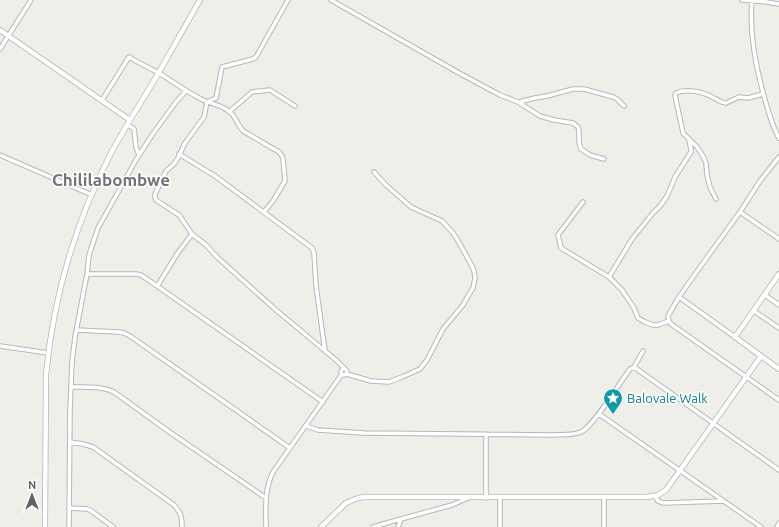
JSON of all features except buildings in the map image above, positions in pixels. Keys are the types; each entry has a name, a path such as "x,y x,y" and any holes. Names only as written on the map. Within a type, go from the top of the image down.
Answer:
{"street":[{"path":"0,49 31,0"},
{"path":"45,527 46,387 48,353 56,306 64,272 81,222 111,153 200,0"},
{"path":"207,102 216,98 222,66 256,57 288,0"},
{"path":"331,0 459,73 500,95 518,102 540,116 573,123 579,130 579,142 581,149 590,155 604,159"},
{"path":"742,0 779,4"},
{"path":"752,0 751,19 753,50 763,94 772,123 779,138"},
{"path":"0,30 130,120"},
{"path":"102,100 129,57 186,91 229,112 244,131 279,152 282,156 285,181 273,201 264,212"},
{"path":"518,102 573,89 584,89 613,97 624,106"},
{"path":"229,112 252,92 270,90 295,106"},
{"path":"69,527 72,362 89,256 98,228 139,155 163,119 186,91"},
{"path":"716,199 710,187 706,163 700,150 683,133 676,93 688,91 705,93 724,103 729,103 735,98 739,97 753,98 763,94"},
{"path":"207,102 204,117 185,142 174,164 166,171 155,194 156,200 179,215 192,234 206,245 217,257 276,310 345,369 347,374"},
{"path":"128,125 135,130 136,147 139,155"},
{"path":"609,277 632,239 667,196 675,177 691,152 689,139"},
{"path":"691,152 700,150"},
{"path":"180,154 216,176 312,248 314,253 316,286 325,351"},
{"path":"0,155 92,195"},
{"path":"779,158 760,181 740,212 679,297 668,316 669,322 779,400"},
{"path":"342,374 388,382 420,369 427,360 443,329 463,305 473,288 474,271 472,266 449,228 442,221 411,207 374,172"},
{"path":"582,202 558,235 561,248 609,277 622,290 634,308 638,318 653,325 669,322"},
{"path":"740,212 779,239"},
{"path":"158,285 177,254 192,234"},
{"path":"87,274 141,275 158,285 323,402"},
{"path":"735,337 779,275"},
{"path":"765,295 779,305"},
{"path":"679,297 779,369"},
{"path":"754,311 779,328"},
{"path":"77,330 118,332 130,336 290,448"},
{"path":"0,346 48,353"},
{"path":"306,426 336,432 364,433 550,435 575,433 585,430 599,414 630,369 634,367 643,351"},
{"path":"320,527 346,503 358,498 655,496 666,490 761,356"},
{"path":"634,367 779,470"},
{"path":"266,527 266,498 273,472 342,374 342,370 345,369"},
{"path":"71,387 99,388 114,392 266,498"},
{"path":"599,414 761,527"},
{"path":"486,434 486,498"},
{"path":"70,442 93,447 174,505 182,516 182,527"},
{"path":"655,496 658,501 663,503 724,501"},
{"path":"373,527 452,505 470,497"},
{"path":"604,497 604,527"},
{"path":"500,498 500,527"},
{"path":"69,508 90,510 113,527"},
{"path":"398,527 401,519"}],"place":[{"name":"Balovale Walk","path":"613,415"}],"district":[{"name":"Chililabombwe","path":"111,179"}]}
